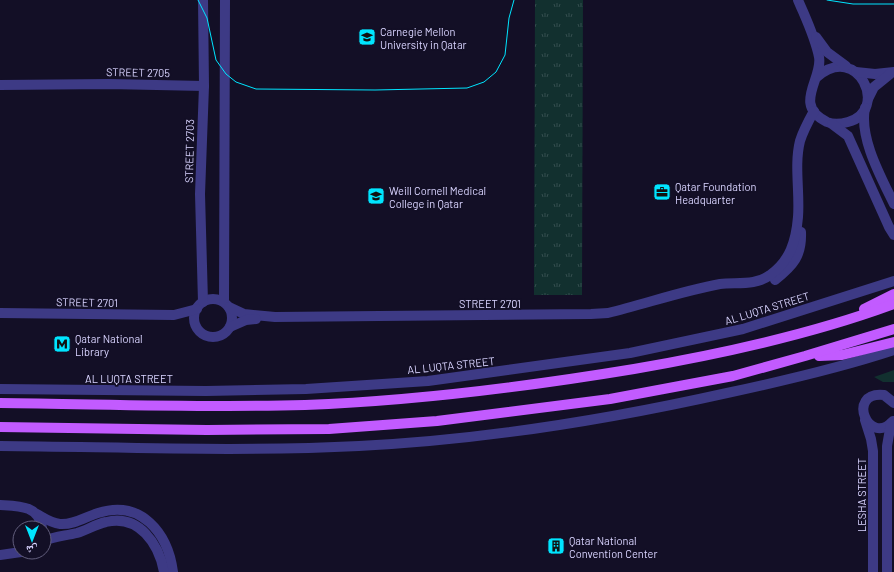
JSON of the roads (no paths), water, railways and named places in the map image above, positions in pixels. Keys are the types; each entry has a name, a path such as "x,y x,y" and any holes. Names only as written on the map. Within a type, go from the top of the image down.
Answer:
{"main road":[{"path":"841,321 894,294"},
{"path":"0,403 272,406 376,401 465,393 536,384 708,356 841,321 894,304"},
{"path":"0,427 207,430 329,429 437,421 610,400 733,376 894,329"},
{"path":"805,356 842,355 894,342"},
{"path":"0,431 36,427"}],"street":[{"name":"STREET 2703","path":"200,305 200,194 204,86 203,0"},
{"path":"225,0 227,305 232,317 230,327 221,335 210,336 196,326 195,314 200,305 213,299 227,305"},
{"path":"798,0 812,31 820,63 817,77 810,92 810,100 814,111 848,136 894,235"},
{"path":"812,31 827,52 863,79 867,88 867,102 863,119 865,135 894,204"},
{"path":"817,77 831,68 875,74 894,72"},
{"path":"803,134 817,123 829,122 842,124 852,121 860,115 879,83 894,72"},
{"name":"STREET 2705","path":"0,85 72,84 204,86"},
{"name":"STREET 2701","path":"230,327 246,320 276,317 602,314 701,288 750,289 774,280 795,262 799,251 801,233 798,217 797,157 803,134 814,111"},
{"path":"838,299 894,275"},
{"name":"AL LUQTA STREET","path":"0,389 206,391 306,389 428,381 630,354 743,329 894,281"},
{"name":"STREET 2701","path":"0,313 174,315 200,305"},
{"name":"STREET 2701","path":"227,305 244,314 276,317"},
{"name":"STREET 2701","path":"174,315 196,326"},
{"path":"0,446 163,449 287,449 361,446 469,437 660,408 764,385 894,350"},
{"path":"892,421 882,428 877,428 865,420 863,410 866,401 874,396 889,394 894,403"},
{"name":"LESHA STREET","path":"865,420 872,439 873,451 873,572"},
{"path":"887,572 886,446 892,421"},
{"path":"0,505 28,508 49,521 60,524 77,522 99,512 110,511 136,514 150,522 160,532 170,555 173,572"},
{"path":"37,514 39,520"},
{"path":"52,537 76,533 106,522 123,522 133,524 150,537 159,552 164,572"},
{"path":"0,555 12,553"}],"tram line":[{"path":"198,0 207,18 216,60 226,74 236,82 256,89 375,90 467,88 484,82 496,72 505,55 509,18 514,0"},
{"path":"827,0 853,4 894,4"}],"place":[{"name":"Carnegie Mellon University in Qatar","path":"367,37"},
{"name":"Qatar Foundation Headquarter","path":"662,192"},
{"name":"Weill Cornell Medical College in Qatar","path":"376,196"},
{"name":"Qatar National Library","path":"62,344"},
{"name":"Qatar National Convention Center","path":"556,546"}]}
